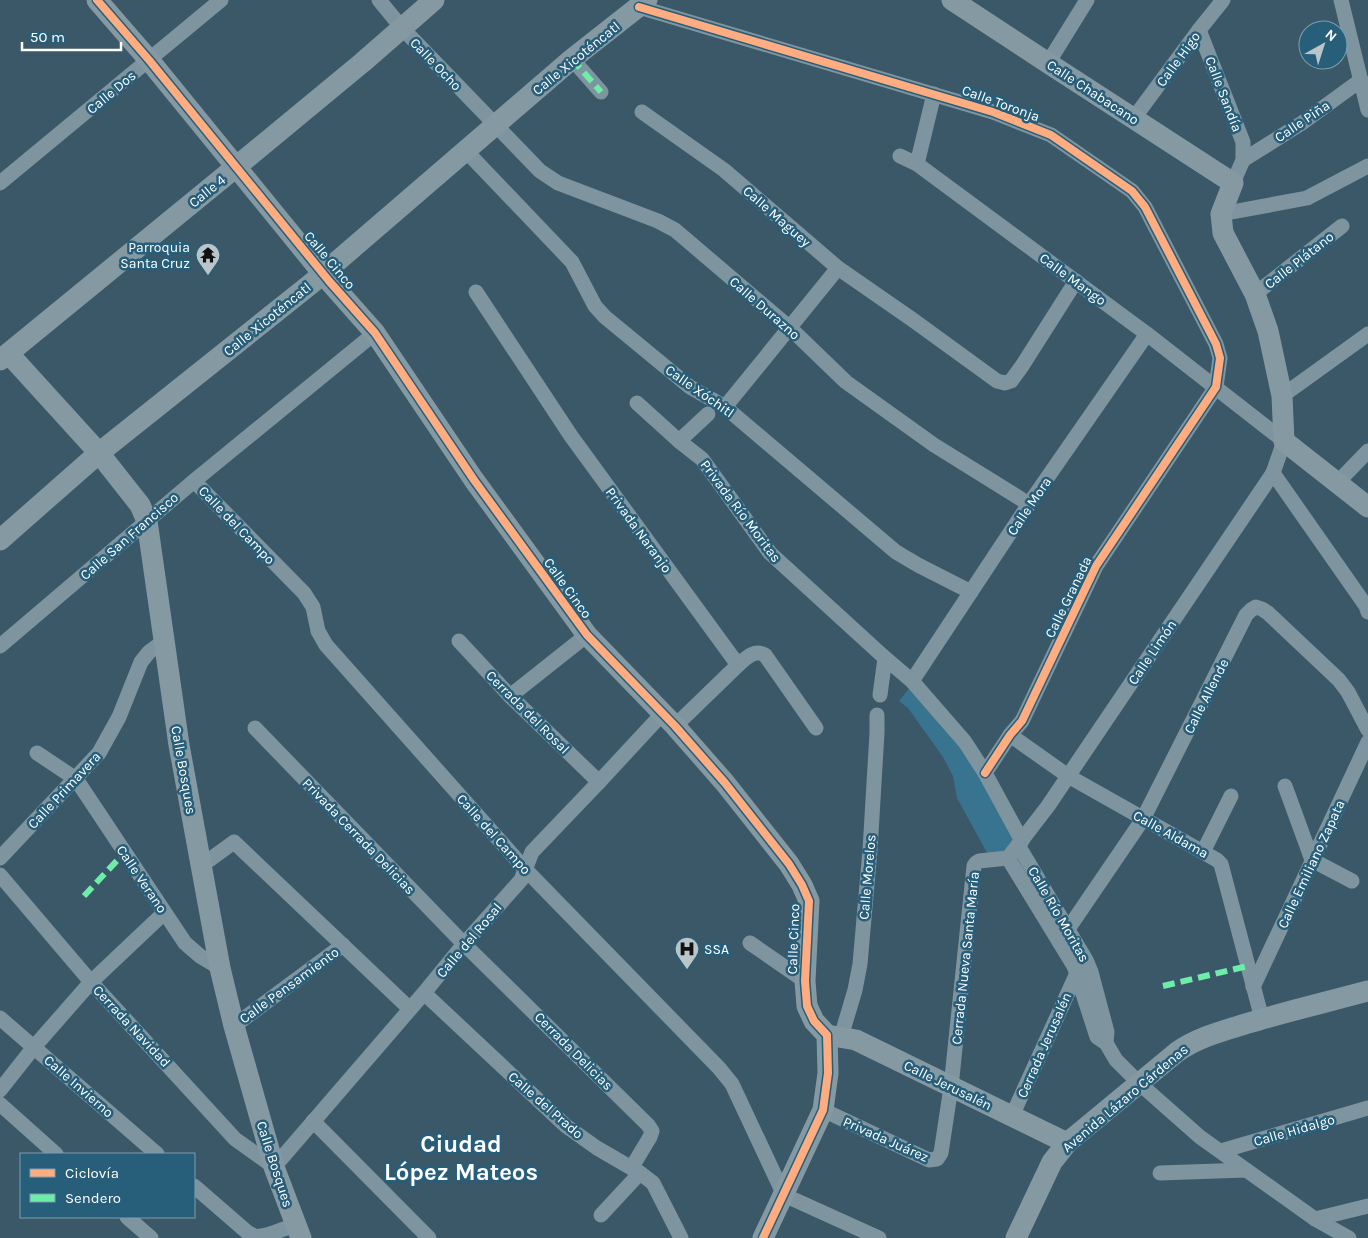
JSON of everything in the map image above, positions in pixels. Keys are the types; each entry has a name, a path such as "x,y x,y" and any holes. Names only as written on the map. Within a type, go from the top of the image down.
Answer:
{"street":[{"name":"Calle Cinco","path":"96,0 149,60 323,273 375,333 474,480 587,635 669,720 725,783 789,864 809,901 805,981 807,1006 814,1021 834,1036"},
{"name":"Calle Dos","path":"0,183 221,0"},
{"name":"Calle Ocho","path":"379,0 402,28 495,126"},
{"name":"Calle 4","path":"3,352 236,167 434,0"},
{"path":"1048,63 1086,0"},
{"name":"Calle Higo","path":"1134,118 1223,0"},
{"path":"1341,0 1368,110"},
{"name":"Calle Chabacano","path":"962,3 1048,63 1234,183"},
{"name":"Calle Xicoténcatl","path":"0,540 99,453 323,273 572,59 643,4"},
{"name":"Calle Toronja","path":"643,4 994,112 1051,135 1132,191 1145,207 1216,344 1220,358 1216,387"},
{"name":"Calle Sandía","path":"1199,30 1243,142 1243,160"},
{"path":"572,59 601,92"},
{"name":"Calle Piña","path":"1243,160 1302,123 1361,80"},
{"path":"917,164 934,94"},
{"name":"Calle Maguey","path":"642,112 724,170 838,268 997,381 1005,383 1011,381 1076,281"},
{"name":"Calle Durazno","path":"495,126 540,171 558,183 658,221 675,230 790,328 846,382 934,445 1029,504"},
{"name":"Calle Xóchitl","path":"466,150 572,262 595,306 605,317 690,387 725,407 896,552 971,592"},
{"name":"Calle Mango","path":"900,156 917,164 1076,281 1284,441"},
{"path":"1243,160 1221,214 1223,233 1255,294 1268,331 1282,396 1284,441 1368,507"},
{"path":"1221,214 1307,198 1368,166"},
{"name":"Calle Plátano","path":"1255,294 1342,226"},
{"path":"725,407 838,268"},
{"name":"Privada Naranjo","path":"476,292 571,436 738,665"},
{"name":"Calle San Francisco","path":"0,646 194,480 375,333"},
{"name":"Calle Mora","path":"912,681 1029,504 1147,334"},
{"path":"1282,396 1368,334"},
{"name":"Calle Bosques","path":"3,352 99,453 140,505 147,521 180,745 220,968 234,1026 274,1167 298,1231"},
{"name":"Calle Granada","path":"985,773 1010,735 1022,721 1096,566 1216,387"},
{"name":"Privada Río Moritas","path":"637,403 710,467 770,553 912,681"},
{"path":"679,441 708,414"},
{"name":"Calle Limón","path":"1008,858 1068,776 1273,473 1284,441"},
{"path":"1337,483 1368,451"},
{"path":"1273,473 1366,606 1368,612"},
{"name":"Calle del Campo","path":"194,480 304,593 313,607 318,632 326,645 525,868 719,1068 732,1084 784,1194"},
{"name":"Calle Allende","path":"1068,929 1143,819 1250,610 1256,607 1268,613 1339,680 1348,692 1368,730"},
{"path":"510,696 587,635"},
{"name":"Cerrada del Rosal","path":"459,640 510,696 599,782"},
{"name":"Calle Primavera","path":"0,858 100,753 119,717 141,662 149,652 164,642"},
{"path":"738,665 754,653 760,652 765,655 816,728"},
{"path":"880,694 886,658"},
{"name":"Calle del Rosal","path":"274,1167 521,880 532,852 599,782 669,720 738,665"},
{"name":"Calle Río Moritas","path":"912,681 965,742 985,773 1020,843 1068,929 1083,970 1097,1037 1106,1043 1116,1060 1140,1084 1200,1137 1315,1219 1349,1238"},
{"name":"Calle Morelos","path":"834,1036 855,990 860,964 870,850 877,715"},
{"name":"Privada Cerrada Delicias","path":"255,728 464,944"},
{"name":"Calle Aldama","path":"1010,735 1068,776 1221,864 1262,1019"},
{"name":"Calle Emiliano Zapata","path":"1253,987 1368,742"},
{"path":"37,753 76,779"},
{"name":"Calle Verano","path":"76,779 185,944 220,968"},
{"path":"1285,786 1312,860 1352,881"},
{"path":"1203,852 1231,796"},
{"path":"201,866 234,842 410,1010"},
{"name":"Calle Río Moritas","path":"1008,858 1074,966 1083,970"},
{"name":"Cerrada Nueva Santa María","path":"950,1087 974,866 979,861 1008,858"},
{"name":"Cerrada Navidad","path":"0,875 92,982 235,1139 274,1167"},
{"path":"0,1090 34,1047 92,982 164,913"},
{"path":"750,943 805,981"},
{"name":"Cerrada Delicias","path":"464,944 652,1131 636,1170 601,1215"},
{"name":"Calle Pensamiento","path":"234,1026 343,945"},
{"name":"Cerrada Jerusalén","path":"1012,1116 1083,970"},
{"name":"Avenida Lázaro Cárdenas","path":"1016,1238 1052,1162 1067,1143 1177,1052 1202,1037 1368,991"},
{"name":"Calle del Prado","path":"424,993 566,1126 597,1148 636,1170 653,1183 681,1238"},
{"name":"Calle Invierno","path":"0,1018 156,1153"},
{"path":"763,1238 823,1110 834,1036"},
{"name":"Calle Jerusalén","path":"834,1036 856,1040 1067,1143"},
{"name":"Privada Juárez","path":"823,1110 929,1160 937,1159 941,1153 950,1087"},
{"path":"0,1104 55,1153"},
{"name":"Calle Hidalgo","path":"1221,1151 1368,1108"},
{"path":"313,1122 429,1238"},
{"path":"1160,1173 1246,1170"},
{"path":"195,1187 247,1232 256,1237 298,1231"},
{"path":"784,1194 879,1238"},
{"path":"1315,1219 1368,1206"},
{"path":"128,1218 151,1238"}],"shaded area":[{"path":"911,686 963,743 1021,842 991,860 957,798 953,776 943,757 908,708 899,701"}],"marked path":[{"path":"572,59 601,92"},
{"path":"84,896 124,853"},
{"path":"1163,986 1248,966"}],"cycle path":[{"path":"97,0 149,60 329,281 375,333 474,480 587,635 675,726 725,783 789,864 802,885 809,901 805,981 807,1006 814,1021 827,1035 828,1073 823,1110 763,1238"},
{"path":"639,7 993,112 1051,135 1132,191 1145,207 1216,344 1220,358 1216,387 1096,566 1022,721 1010,735 985,773"}],"place":[{"name":"Parroquia Santa Cruz","path":"208,276"},
{"name":"SSA","path":"687,970"}],"district":[{"name":"Ciudad López Mateos","path":"461,1158"}]}
